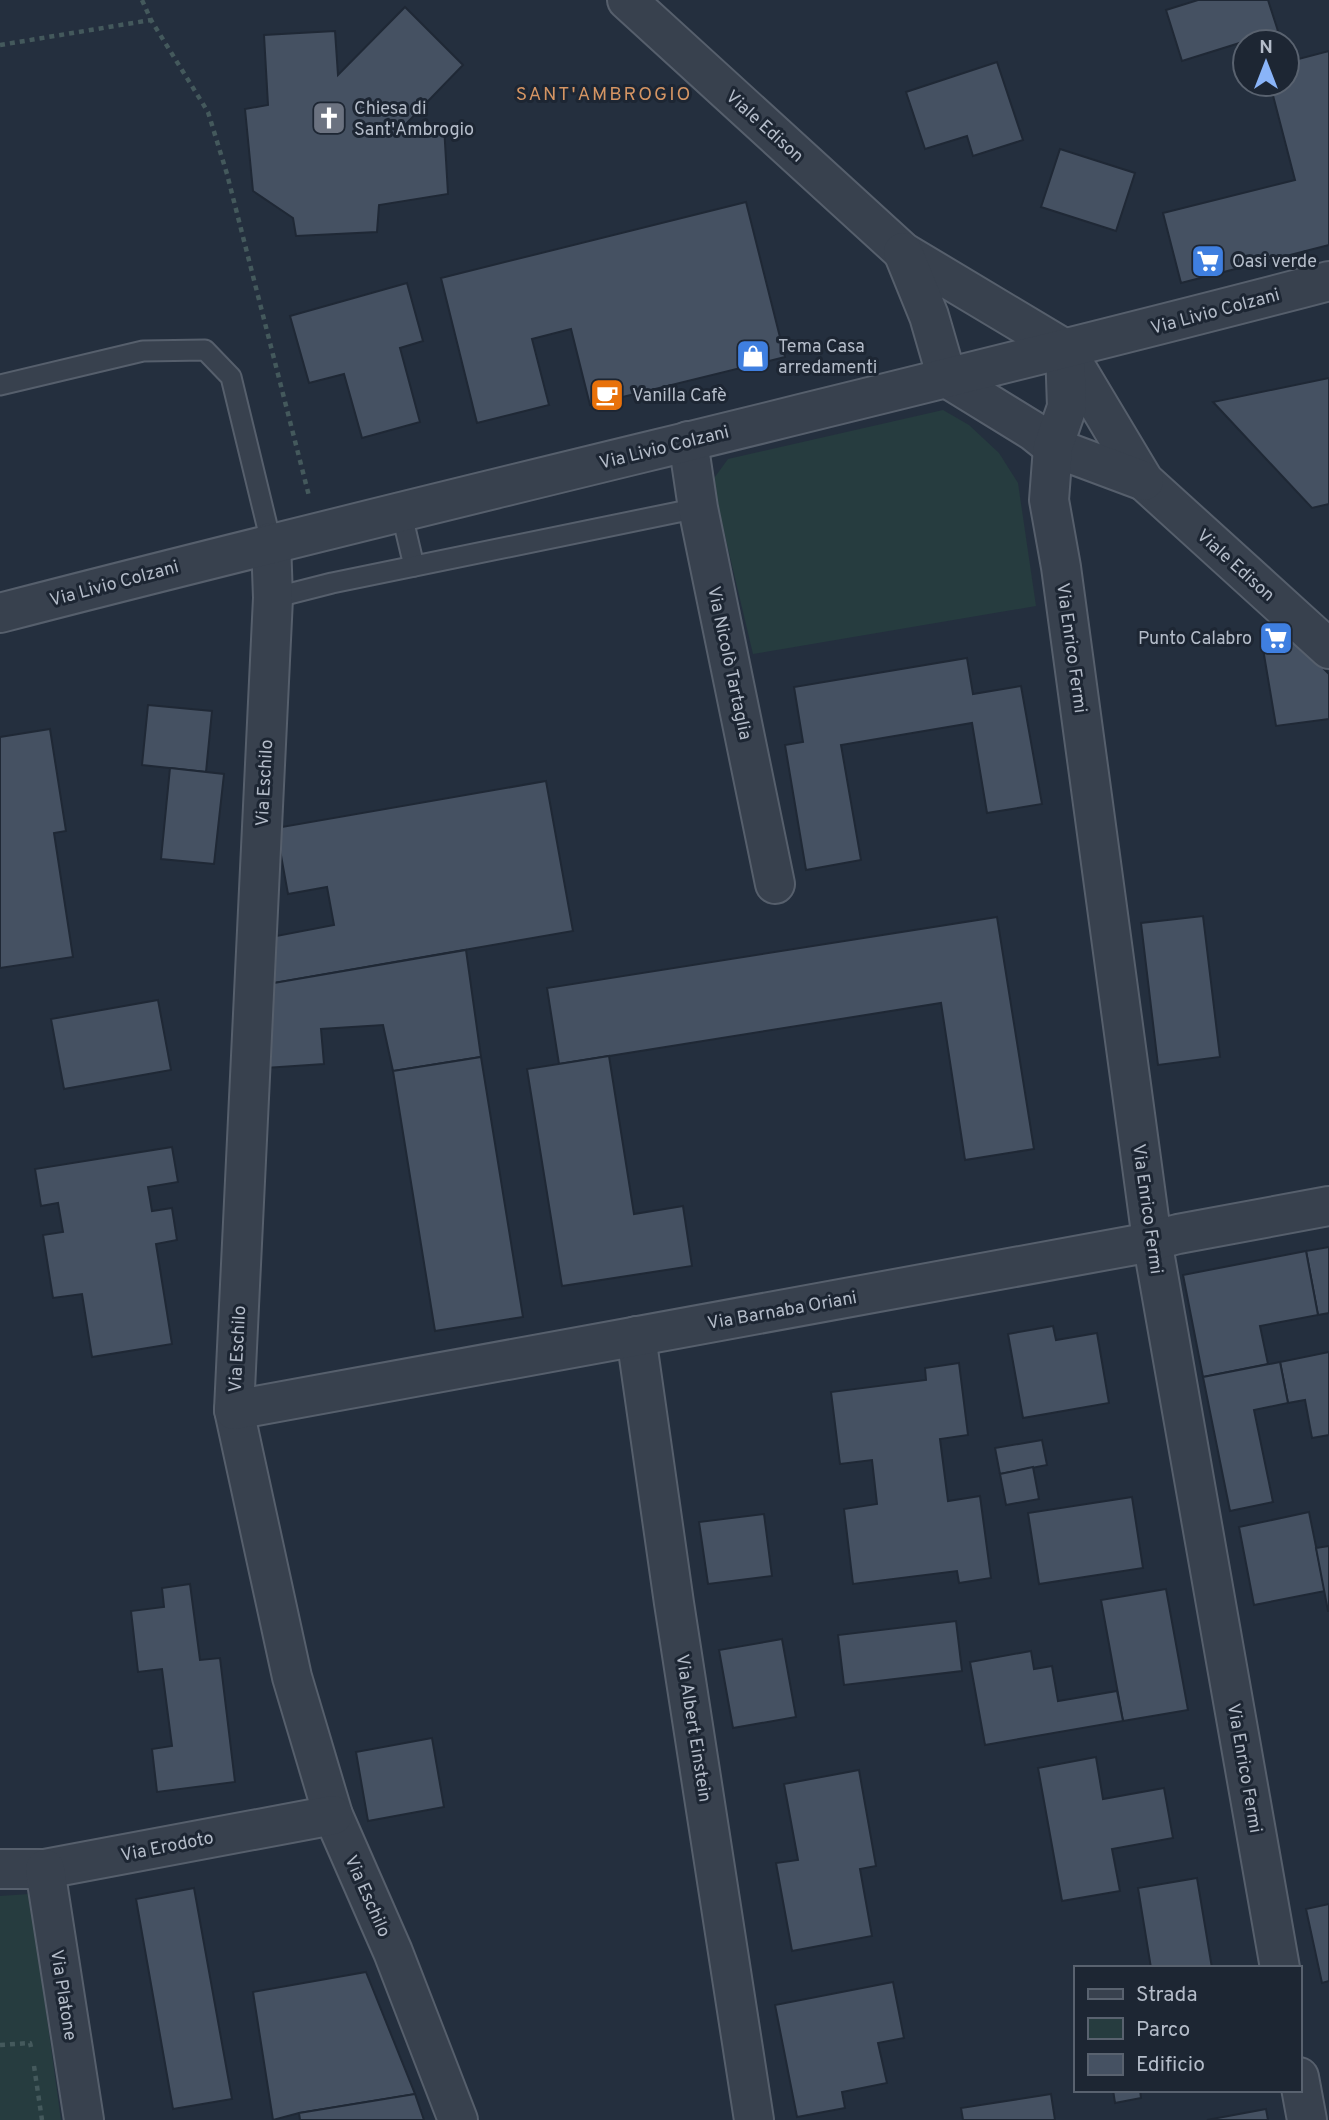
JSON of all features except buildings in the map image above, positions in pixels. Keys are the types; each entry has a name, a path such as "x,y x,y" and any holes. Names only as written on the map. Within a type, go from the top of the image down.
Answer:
{"street":[{"name":"Viale Edison","path":"627,0 903,252"},
{"path":"903,252 1065,349"},
{"path":"903,252 929,316 947,378 1034,431 1053,447"},
{"name":"Via Livio Colzani","path":"0,613 271,542 1065,349 1329,281"},
{"name":"Viale Edison","path":"1065,349 1144,481 1329,649"},
{"name":"Via Enrico Fermi","path":"1065,349 1067,407 1053,447 1049,500 1065,595 1152,1240 1280,1966"},
{"name":"Via Nicolò Tartaglia","path":"688,441 698,508 775,884"},
{"name":"Viale Edison","path":"1053,447 1144,481"},
{"name":"Via Eschilo","path":"271,542 273,598 234,1410 292,1677 333,1815 393,1952 458,2120"},
{"name":"Via Barnaba Oriani","path":"234,1410 1135,1245 1329,1206"},
{"name":"Via Albert Einstein","path":"636,1336 674,1604 754,2120"},
{"name":"Via Erodoto","path":"0,1869 45,1869 333,1815"},
{"name":"Via Platone","path":"45,1869 84,2120"},
{"path":"1301,2088 1307,2120"}],"lane":[{"path":"0,385 143,351 205,349 231,377 271,542"},
{"path":"273,598 698,508"},
{"path":"401,511 414,566"}],"path":[{"path":"142,0 151,20 208,112 227,174 317,531"},
{"path":"0,45 151,20"},
{"path":"0,2045 30,2043 42,2120"}],"green space":[{"path":"943,410 969,425 999,453 1018,483 1036,606 753,654 712,481 728,459"},
{"path":"30,1894 61,2120 0,2120 0,1896"}],"place":[{"name":"Chiesa di Sant'Ambrogio","path":"329,118"},
{"name":"Oasi verde","path":"1208,261"},
{"name":"Tema Casa arredamenti","path":"753,356"},
{"name":"Vanilla Cafè","path":"607,395"},
{"name":"Punto Calabro","path":"1276,638"}],"district":[{"name":"SANT'AMBROGIO","path":"604,93"}]}
